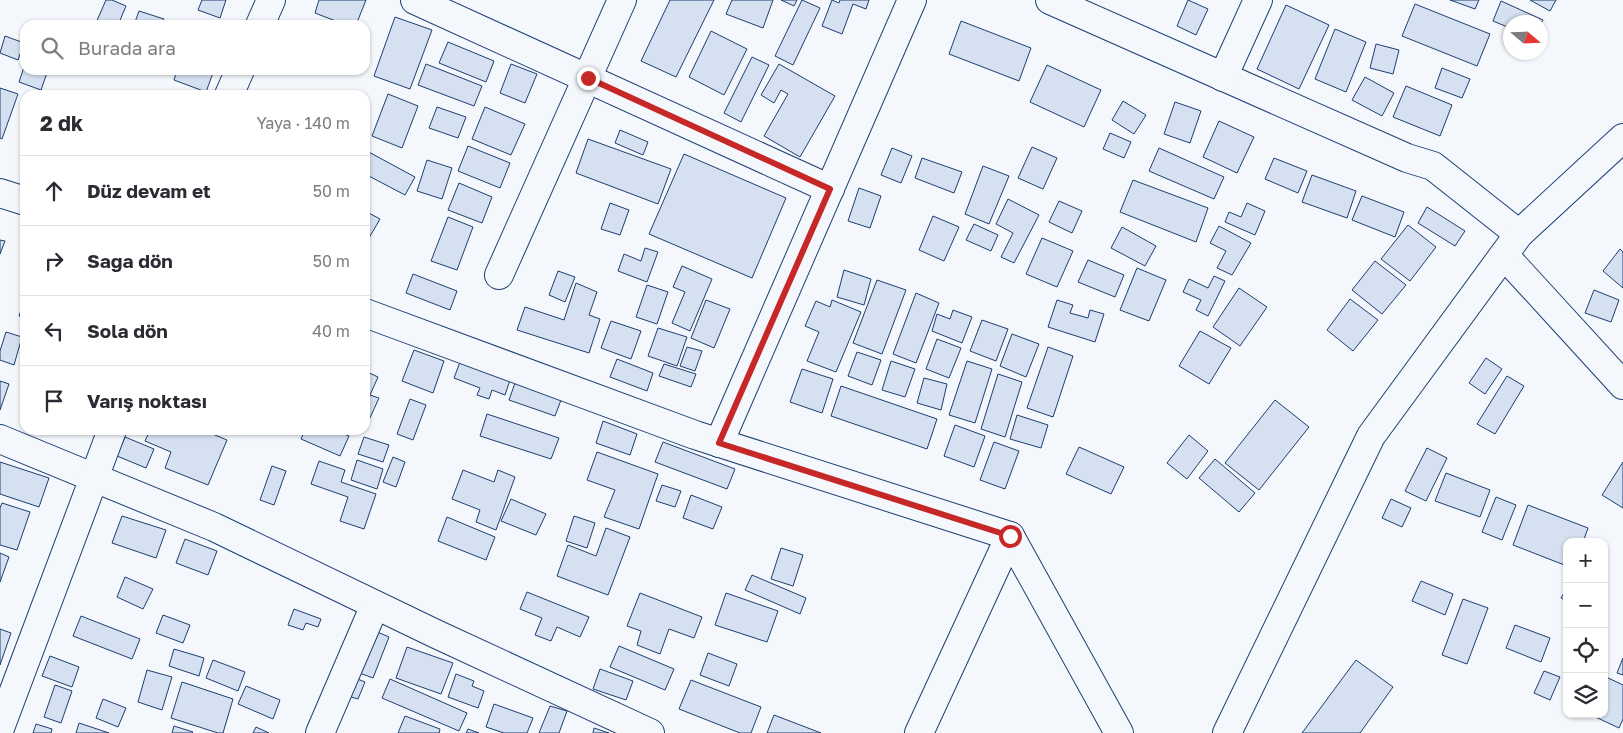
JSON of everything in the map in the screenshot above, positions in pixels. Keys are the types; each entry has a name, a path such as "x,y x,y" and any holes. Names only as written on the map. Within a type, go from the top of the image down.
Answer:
{"street":[{"path":"262,20 271,0"},
{"path":"415,0 830,189"},
{"path":"499,275 622,0"},
{"path":"719,443 912,0"},
{"path":"1050,0 1406,158 1433,166 1511,245 1623,385"},
{"path":"1223,77 1258,0"},
{"path":"232,90 238,75"},
{"path":"1227,733 1370,436 1511,245 1623,138"},
{"path":"0,193 20,199"},
{"path":"370,315 719,443 1010,536 1119,733"},
{"path":"0,728 110,435"},
{"path":"0,439 214,527 375,605 650,733"},
{"path":"919,733 1010,536"},
{"path":"320,733 375,605"}],"building":[{"path":"106,0 112,0 126,6 120,20 97,20"},
{"path":"202,0 226,0 220,18 198,10"},
{"path":"319,0 366,0 358,20 333,20 315,13"},
{"path":"670,0 714,0 676,77 641,61"},
{"path":"732,0 773,0 763,28 726,14"},
{"path":"781,0 797,0 794,6"},
{"path":"802,0 820,8 793,65 775,56"},
{"path":"832,0 839,3 840,0 869,0 866,9 853,4 842,34 822,26"},
{"path":"1188,0 1208,9 1196,35 1177,26"},
{"path":"1450,0 1479,0 1475,9"},
{"path":"1530,0 1556,0 1550,11"},
{"path":"1501,1 1532,15 1503,15 1503,25 1493,21"},
{"path":"1415,4 1490,34 1477,66 1402,36"},
{"path":"1286,5 1329,25 1299,89 1257,69"},
{"path":"139,11 164,19 164,20 136,20"},
{"path":"395,17 432,30 410,89 374,76"},
{"path":"961,21 1031,48 1019,81 949,54"},
{"path":"1335,29 1366,42 1346,92 1315,79"},
{"path":"711,31 747,49 724,95 689,77"},
{"path":"5,36 20,42 18,60 0,53"},
{"path":"448,42 494,61 486,82 439,63"},
{"path":"1376,44 1399,50 1393,74 1370,68"},
{"path":"752,57 769,65 741,122 724,113"},
{"path":"426,64 482,86 474,106 418,85"},
{"path":"511,64 537,74 525,103 500,93"},
{"path":"779,64 835,96 800,157 764,136 788,94 781,90 774,103 761,95"},
{"path":"1047,65 1101,90 1084,127 1030,102"},
{"path":"1442,68 1470,79 1462,98 1435,88"},
{"path":"21,75 46,75 41,90 19,82"},
{"path":"176,75 212,75 207,90 201,90 174,80"},
{"path":"1365,77 1394,93 1382,116 1352,100"},
{"path":"1406,86 1452,105 1440,136 1393,117"},
{"path":"0,88 18,94 2,139 0,138"},
{"path":"388,94 418,106 402,148 372,136"},
{"path":"1123,101 1146,115 1134,134 1112,120"},
{"path":"1175,102 1201,111 1190,143 1164,134"},
{"path":"437,107 466,117 458,138 429,128"},
{"path":"485,107 525,124 511,155 472,139"},
{"path":"1219,121 1254,137 1237,173 1203,157"},
{"path":"620,130 648,142 643,155 615,143"},
{"path":"1110,133 1131,142 1124,158 1103,149"},
{"path":"588,139 671,169 658,204 576,173"},
{"path":"468,146 510,163 500,188 458,171"},
{"path":"1032,147 1057,158 1043,189 1018,178"},
{"path":"892,148 912,156 901,183 881,175"},
{"path":"1159,148 1224,177 1214,199 1149,171"},
{"path":"370,153 415,177 405,195 370,177"},
{"path":"684,154 786,198 752,278 649,234"},
{"path":"922,158 962,172 954,193 915,178"},
{"path":"1274,158 1307,171 1298,193 1265,179"},
{"path":"427,160 452,168 442,199 417,191"},
{"path":"983,166 1009,176 989,224 965,214"},
{"path":"1312,175 1356,191 1347,218 1302,202"},
{"path":"1133,180 1208,208 1196,242 1120,212"},
{"path":"459,183 492,197 482,223 448,210"},
{"path":"859,188 881,196 870,228 848,221"},
{"path":"1362,196 1404,212 1395,237 1352,220"},
{"path":"1008,199 1039,215 1014,263 1001,257 1013,233 996,224"},
{"path":"1059,201 1082,211 1072,233 1049,222"},
{"path":"610,203 629,210 620,235 601,229"},
{"path":"1247,203 1265,211 1255,235 1225,222 1229,212 1241,217"},
{"path":"1427,207 1465,231 1455,246 1418,223"},
{"path":"370,214 380,219 370,236"},
{"path":"933,216 959,227 944,261 919,250"},
{"path":"448,217 473,227 457,270 431,261"},
{"path":"974,224 998,235 991,251 966,240"},
{"path":"1408,225 1436,247 1410,281 1381,259"},
{"path":"1219,226 1251,243 1232,275 1217,268 1226,251 1210,243"},
{"path":"1122,227 1156,246 1145,266 1111,248"},
{"path":"1042,238 1073,251 1057,287 1026,274"},
{"path":"0,240 5,241 0,254"},
{"path":"645,248 658,252 647,282 618,271 624,254 641,261"},
{"path":"1620,249 1623,252 1623,288 1603,271"},
{"path":"1088,260 1124,275 1115,297 1078,282"},
{"path":"1375,261 1406,285 1382,314 1352,290"},
{"path":"682,266 712,279 690,331 672,323 685,292 673,287"},
{"path":"1137,268 1166,280 1149,321 1120,310"},
{"path":"844,270 871,279 864,305 837,297"},
{"path":"558,271 575,277 565,302 549,295"},
{"path":"413,274 457,291 450,310 406,293"},
{"path":"1214,276 1225,281 1208,316 1196,310 1201,300 1183,292 1189,279 1208,288"},
{"path":"877,280 906,290 882,354 853,343"},
{"path":"576,283 597,292 589,315 600,319 589,353 517,330 525,307 564,320"},
{"path":"647,285 668,292 657,324 636,317"},
{"path":"1239,288 1267,307 1240,346 1213,327"},
{"path":"1594,290 1619,300 1611,322 1585,313"},
{"path":"916,293 939,303 916,363 893,354"},
{"path":"1350,299 1378,320 1353,351 1327,330"},
{"path":"706,300 730,309 714,348 691,338"},
{"path":"832,300 861,312 836,372 807,361 819,332 805,326 816,301 830,307"},
{"path":"1057,300 1073,305 1070,313 1088,318 1090,310 1104,314 1095,342 1048,327"},
{"path":"953,310 972,317 962,343 932,331 937,314 950,319"},
{"path":"982,320 1008,329 996,361 970,351"},
{"path":"611,321 641,331 631,359 601,348"},
{"path":"658,328 687,337 677,366 648,356"},
{"path":"1200,331 1231,348 1209,384 1179,366"},
{"path":"6,332 20,336 20,344 14,365 0,360 0,351"},
{"path":"1012,334 1039,344 1026,377 1000,366"},
{"path":"937,339 961,348 949,378 926,369"},
{"path":"687,347 702,351 695,371 680,366"},
{"path":"1048,347 1073,356 1053,417 1027,408"},
{"path":"414,350 444,361 433,393 402,381"},
{"path":"857,352 881,360 872,385 848,376"},
{"path":"1486,358 1502,369 1485,394 1469,383"},
{"path":"617,359 653,373 647,391 610,377"},
{"path":"891,361 915,369 905,397 882,390"},
{"path":"967,361 992,369 975,423 949,415"},
{"path":"460,362 510,380 505,395 492,390 489,399 477,395 480,388 454,378"},
{"path":"664,364 696,374 691,387 659,376"},
{"path":"802,369 833,379 822,413 790,402"},
{"path":"370,373 378,377 370,395"},
{"path":"998,374 1022,382 1005,437 981,429"},
{"path":"1507,376 1524,386 1495,434 1477,424"},
{"path":"924,378 947,384 941,410 917,403"},
{"path":"0,381 9,384 0,410"},
{"path":"515,383 561,400 555,416 509,400"},
{"path":"841,386 937,419 927,449 831,416"},
{"path":"370,395 379,398 370,418"},
{"path":"410,399 426,405 413,440 397,434"},
{"path":"1275,400 1309,427 1259,490 1225,463"},
{"path":"487,414 559,438 551,459 480,436"},
{"path":"1017,415 1048,425 1041,448 1010,439"},
{"path":"603,421 637,434 630,455 596,443"},
{"path":"955,425 985,436 974,467 944,456"},
{"path":"148,435 215,435 227,440 208,485 165,468 171,452 145,441"},
{"path":"303,435 349,436 340,456 301,439"},
{"path":"1189,435 1208,451 1187,479 1167,463"},
{"path":"125,437 154,449 146,468 117,456"},
{"path":"364,437 389,445 383,462 358,454"},
{"path":"663,442 735,469 727,489 655,462"},
{"path":"994,442 1019,451 1005,489 980,480"},
{"path":"1079,447 1124,467 1111,494 1066,474"},
{"path":"1427,448 1447,458 1426,501 1405,491"},
{"path":"597,452 658,474 639,529 604,517 615,490 587,480"},
{"path":"393,457 405,462 396,487 383,482"},
{"path":"1215,459 1255,493 1239,512 1199,478"},
{"path":"357,460 383,469 377,489 351,480"},
{"path":"319,461 345,470 341,482 376,494 364,529 340,521 348,497 311,484"},
{"path":"0,462 49,478 39,507 0,494"},
{"path":"1623,462 1623,508 1602,495"},
{"path":"272,466 286,471 274,505 260,500"},
{"path":"463,470 494,482 498,470 515,477 496,530 476,522 480,510 452,499"},
{"path":"1446,473 1490,490 1480,517 1435,501"},
{"path":"662,485 681,491 675,507 656,501"},
{"path":"691,495 722,507 713,529 683,518"},
{"path":"1496,497 1516,505 1502,540 1482,532"},
{"path":"511,499 546,514 536,535 501,521"},
{"path":"1391,499 1411,508 1402,527 1382,518"},
{"path":"2,503 30,512 17,550 0,545 0,508"},
{"path":"1528,505 1588,528 1584,538 1563,538 1563,564 1513,545"},
{"path":"122,516 166,530 156,558 112,543"},
{"path":"574,516 595,523 587,548 566,541"},
{"path":"447,517 495,537 486,560 438,541"},
{"path":"606,528 630,537 608,595 557,576 568,545 596,556"},
{"path":"185,539 217,551 208,575 176,563"},
{"path":"781,548 803,555 793,586 771,579"},
{"path":"0,553 9,557 0,582"},
{"path":"752,575 806,598 800,614 745,590"},
{"path":"125,577 153,589 143,609 117,597"},
{"path":"1421,581 1453,594 1445,615 1412,601"},
{"path":"527,592 589,617 580,637 557,627 551,641 535,635 542,618 520,609"},
{"path":"640,593 702,617 694,638 669,629 660,654 637,645 641,631 627,626"},
{"path":"726,593 778,611 767,642 715,625"},
{"path":"1463,599 1488,608 1467,664 1442,655"},
{"path":"294,609 321,619 318,627 306,623 303,630 288,625"},
{"path":"163,615 190,625 183,643 156,633"},
{"path":"81,616 140,639 132,659 73,636"},
{"path":"1515,625 1550,638 1541,662 1506,648"},
{"path":"0,629 11,633 0,665"},
{"path":"373,630 389,637 373,678 357,672"},
{"path":"619,646 674,669 665,690 610,667"},
{"path":"407,647 453,663 441,694 396,678"},
{"path":"174,649 204,658 199,676 169,666"},
{"path":"708,653 737,664 729,686 700,675"},
{"path":"50,656 79,667 72,687 42,676"},
{"path":"1623,658 1623,675 1617,673"},
{"path":"213,660 245,672 238,691 206,678"},
{"path":"1356,660 1393,687 1360,733 1302,733"},
{"path":"600,669 633,681 626,700 593,689"},
{"path":"147,670 172,677 162,710 138,702"},
{"path":"1544,671 1560,677 1550,700 1534,693"},
{"path":"456,674 474,681 472,686 484,691 478,708 448,697"},
{"path":"355,678 365,682 358,699 348,696"},
{"path":"1608,678 1623,685 1623,719 1619,728 1598,718 1608,718"},
{"path":"390,679 467,713 459,731 382,698"},
{"path":"691,680 761,707 751,733 740,733 679,709"},
{"path":"182,682 233,699 223,733 171,718"},
{"path":"55,685 72,691 61,723 44,717"},
{"path":"246,686 280,700 273,719 238,704"},
{"path":"103,699 126,708 118,727 96,718"},
{"path":"494,704 533,718 527,733 504,733 486,727"},
{"path":"550,706 567,711 559,733 539,733"},
{"path":"774,715 821,733 767,733"},
{"path":"405,716 440,729 439,733 398,733"},
{"path":"79,723 109,733 76,733"},
{"path":"36,724 52,729 51,733 33,733"},
{"path":"174,726 193,732 172,733"},
{"path":"256,727 269,733 253,733"},
{"path":"594,728 609,733 593,733"},
{"path":"468,729 479,733 466,733"}],"route":[{"path":"588,78 830,189 719,443 1010,536"}]}
